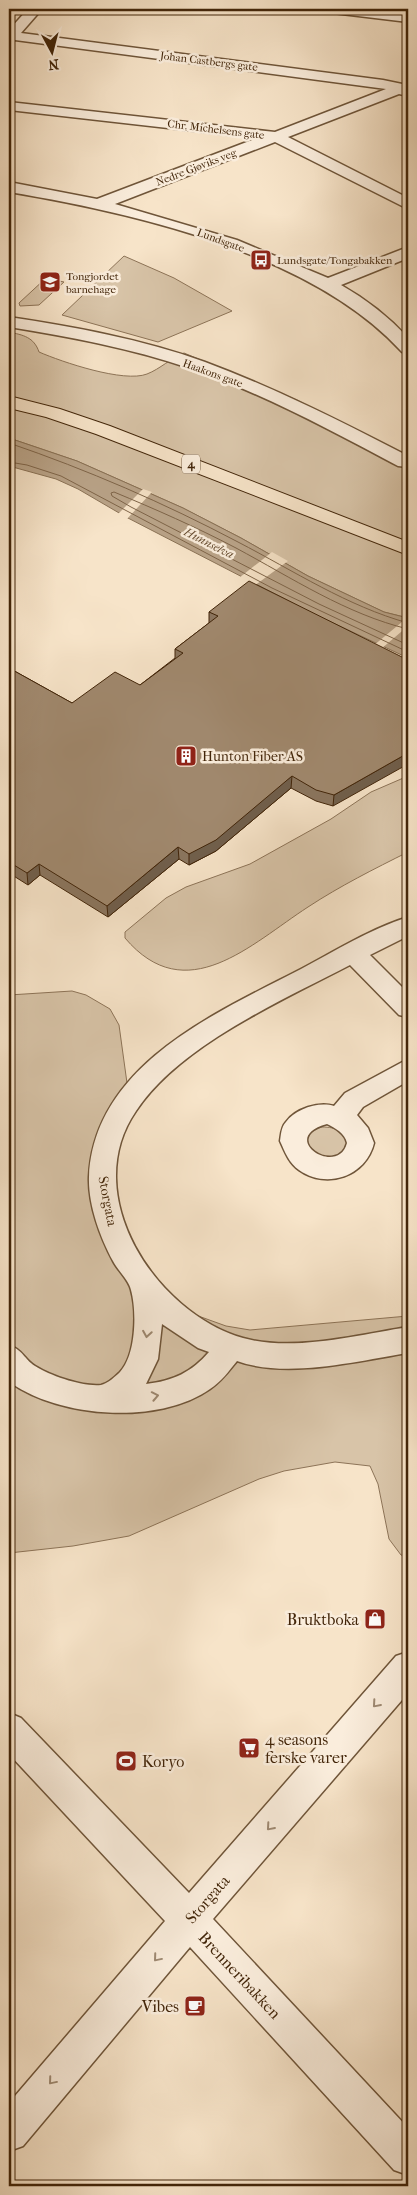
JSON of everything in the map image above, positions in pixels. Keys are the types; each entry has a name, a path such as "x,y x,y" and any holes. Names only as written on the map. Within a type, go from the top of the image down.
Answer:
{"highway":[{"name":"4","path":"9,402 53,413 103,430 408,549"}],"street":[{"path":"9,36 35,9"},
{"path":"333,9 408,18"},
{"name":"Johan Castbergs gate","path":"9,36 383,84 406,89"},
{"name":"Nedre Gjøviks veg","path":"102,204 275,136 406,89"},
{"name":"Chr. Michelsens gate","path":"9,106 275,136 408,204"},
{"name":"Lundsgate","path":"9,187 102,204 207,234 329,284 386,325 408,348"},
{"path":"329,284 408,252"},
{"name":"Haakons gate","path":"9,322 127,346 221,374 304,410 405,462"},
{"name":"Storgata","path":"408,926 352,952 200,1035 158,1066 124,1106 104,1142 101,1167 102,1187 112,1230 122,1252 145,1286 179,1321 231,1347 244,1351 281,1354 408,1340"},
{"path":"352,952 408,1008"},
{"path":"340,1117 354,1100 408,1069"},
{"path":"107,1398 132,1381 142,1363 148,1327 145,1286"},
{"path":"9,1358 23,1375 52,1389 107,1398 143,1398 170,1393 193,1384 210,1372 231,1347"},
{"name":"Storgata","path":"9,2132 188,1920 408,1668"},
{"name":"Brenneribakken","path":"9,1730 408,2156"}],"shaded area":[{"path":"124,256 174,278 232,311 158,342 62,315"},
{"path":"46,278 64,282 39,305 20,306 19,303"},
{"path":"9,332 19,334 31,340 39,352 49,356 77,366 124,376 147,374 184,353 297,400 408,459 408,618 384,612 308,576 183,508 77,461 9,438"},
{"path":"408,776 408,852 332,892 241,952 218,963 195,970 171,969 148,959 125,938 125,932 166,898 186,887 250,864 331,819 371,792"},
{"path":"72,991 86,995 110,1009 119,1025 127,1083 124,1120 112,1153 119,1224 141,1263 190,1313 226,1326 250,1330 408,1316 408,1557 401,1555 389,1539 378,1484 370,1466 335,1462 284,1471 259,1479 129,1536 73,1546 9,1553 9,995"},
{"path":"322,1127 336,1129 345,1136 348,1145 339,1157 315,1156 306,1143 312,1132"}],"water":[{"name":"Hunnselva","path":"9,438 77,461 183,508 308,576 384,612 408,618 408,658 314,614 126,517 78,489 56,479 9,466"}],"pier":[{"path":"143,489 152,492 126,520 117,515"},
{"path":"272,552 288,561 254,586 239,578"},
{"path":"408,617 408,626 381,649 373,646"}],"building":[{"name":"Hunton Fiber AS","path":"249,581 408,660 408,753 334,795 316,790 292,776 216,840 189,854 178,847 107,906 39,864 27,873 9,862 9,668 72,703 115,672 140,685 183,653 175,649 218,616 209,612"}],"place":[{"name":"Lundsgate/Tongabakken","path":"261,260"},
{"name":"Tongjordet barnehage","path":"50,282"},
{"name":"Hunton Fiber AS","path":"186,756"},
{"name":"Bruktboka","path":"375,1619"},
{"name":"4 seasons ferske varer","path":"249,1748"},
{"name":"Koryo","path":"126,1761"},
{"name":"Vibes","path":"195,2006"}]}
